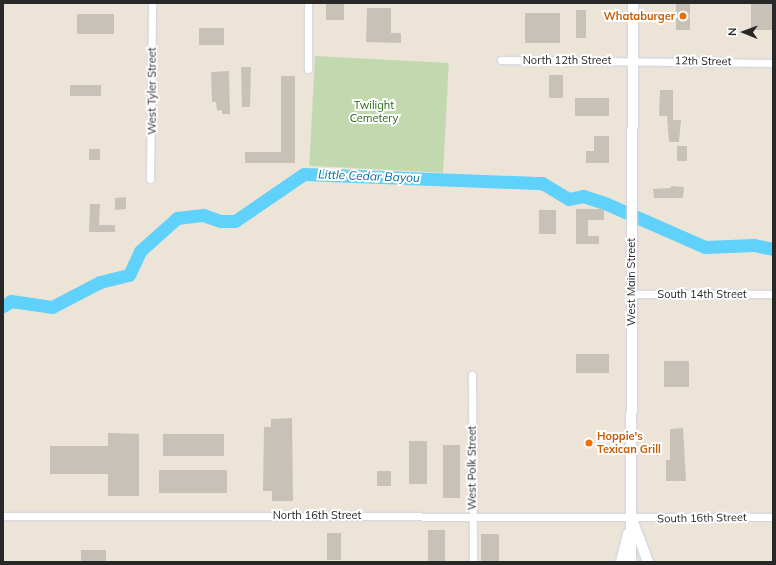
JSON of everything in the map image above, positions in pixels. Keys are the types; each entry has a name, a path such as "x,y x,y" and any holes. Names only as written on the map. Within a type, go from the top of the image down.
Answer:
{"main road":[{"name":"West Main Street","path":"631,562 632,3"},
{"path":"620,562 632,518"},
{"path":"632,518 648,562"}],"street":[{"name":"West Tyler Street","path":"150,179 152,3"},
{"path":"308,3 308,69"},
{"name":"North 12th Street","path":"501,60 633,60"},
{"name":"12th Street","path":"633,60 773,63"},
{"name":"South 14th Street","path":"631,294 773,294"},
{"name":"West Polk Street","path":"472,375 473,562"},
{"name":"North 16th Street","path":"3,516 472,515 632,518"},
{"name":"South 16th Street","path":"632,518 773,517"}],"green space":[{"name":"Twilight Cemetery","path":"315,56 449,63 443,173 309,166"}],"building":[{"path":"326,3 344,3 344,20 326,20"},
{"name":"Whataburger","path":"676,3 690,3 690,30 676,30"},
{"path":"751,3 773,3 773,30 751,30"},
{"path":"367,8 391,8 391,33 401,33 401,43 366,42"},
{"path":"576,10 586,10 586,38 576,38"},
{"path":"525,13 560,13 560,43 525,43"},
{"path":"77,14 114,14 114,34 77,34"},
{"path":"199,28 224,28 224,45 199,45"},
{"path":"241,67 251,67 250,107 242,107"},
{"path":"229,71 230,114 222,114 222,110 217,111 216,102 212,102 211,72"},
{"path":"549,75 563,75 563,98 549,98"},
{"path":"281,76 295,76 295,163 245,163 245,152 281,152"},
{"path":"70,85 101,85 101,96 70,96"},
{"path":"660,90 673,90 673,120 681,120 679,142 669,142 667,116 659,116"},
{"path":"575,98 609,98 609,116 575,116"},
{"path":"594,136 609,136 609,163 586,163 586,151 594,151"},
{"path":"677,146 687,146 687,161 677,161"},
{"path":"89,149 100,149 100,160 89,160"},
{"path":"671,186 684,187 683,198 654,198 653,189 671,188"},
{"path":"126,197 126,209 115,210 115,198"},
{"path":"90,204 100,204 99,225 115,225 115,232 89,232"},
{"path":"576,209 604,209 604,220 588,220 588,236 599,236 599,244 576,244"},
{"path":"539,210 556,210 556,234 539,234"},
{"path":"576,354 609,354 609,373 576,373"},
{"path":"664,361 689,361 689,387 664,387"},
{"path":"292,418 293,501 272,501 272,491 263,491 264,427 271,427 271,419"},
{"path":"683,428 686,481 666,481 666,460 670,460 670,429"},
{"path":"108,433 139,434 139,496 108,496 108,474 50,474 50,446 108,446"},
{"path":"163,434 224,434 224,456 163,456"},
{"path":"409,441 427,441 427,484 409,484"},
{"path":"443,445 460,445 460,498 443,498"},
{"path":"159,470 227,470 227,493 159,493"},
{"path":"377,471 391,471 391,486 377,486"},
{"path":"428,530 445,530 445,562 428,562"},
{"path":"327,533 341,533 341,560 327,560"},
{"path":"481,534 499,534 499,562 481,562"},
{"path":"81,550 106,550 106,562 81,562"}],"waterway":[{"name":"Little Cedar Bayou","path":"3,306 11,301 52,307 100,282 129,275 140,251 177,218 203,215 220,221 235,221 304,174 542,183 569,199 583,196 607,204 705,247 754,245 773,249"}],"place":[{"name":"Whataburger","path":"683,16"},
{"name":"Hoppie's Texican Grill","path":"589,443"}]}
